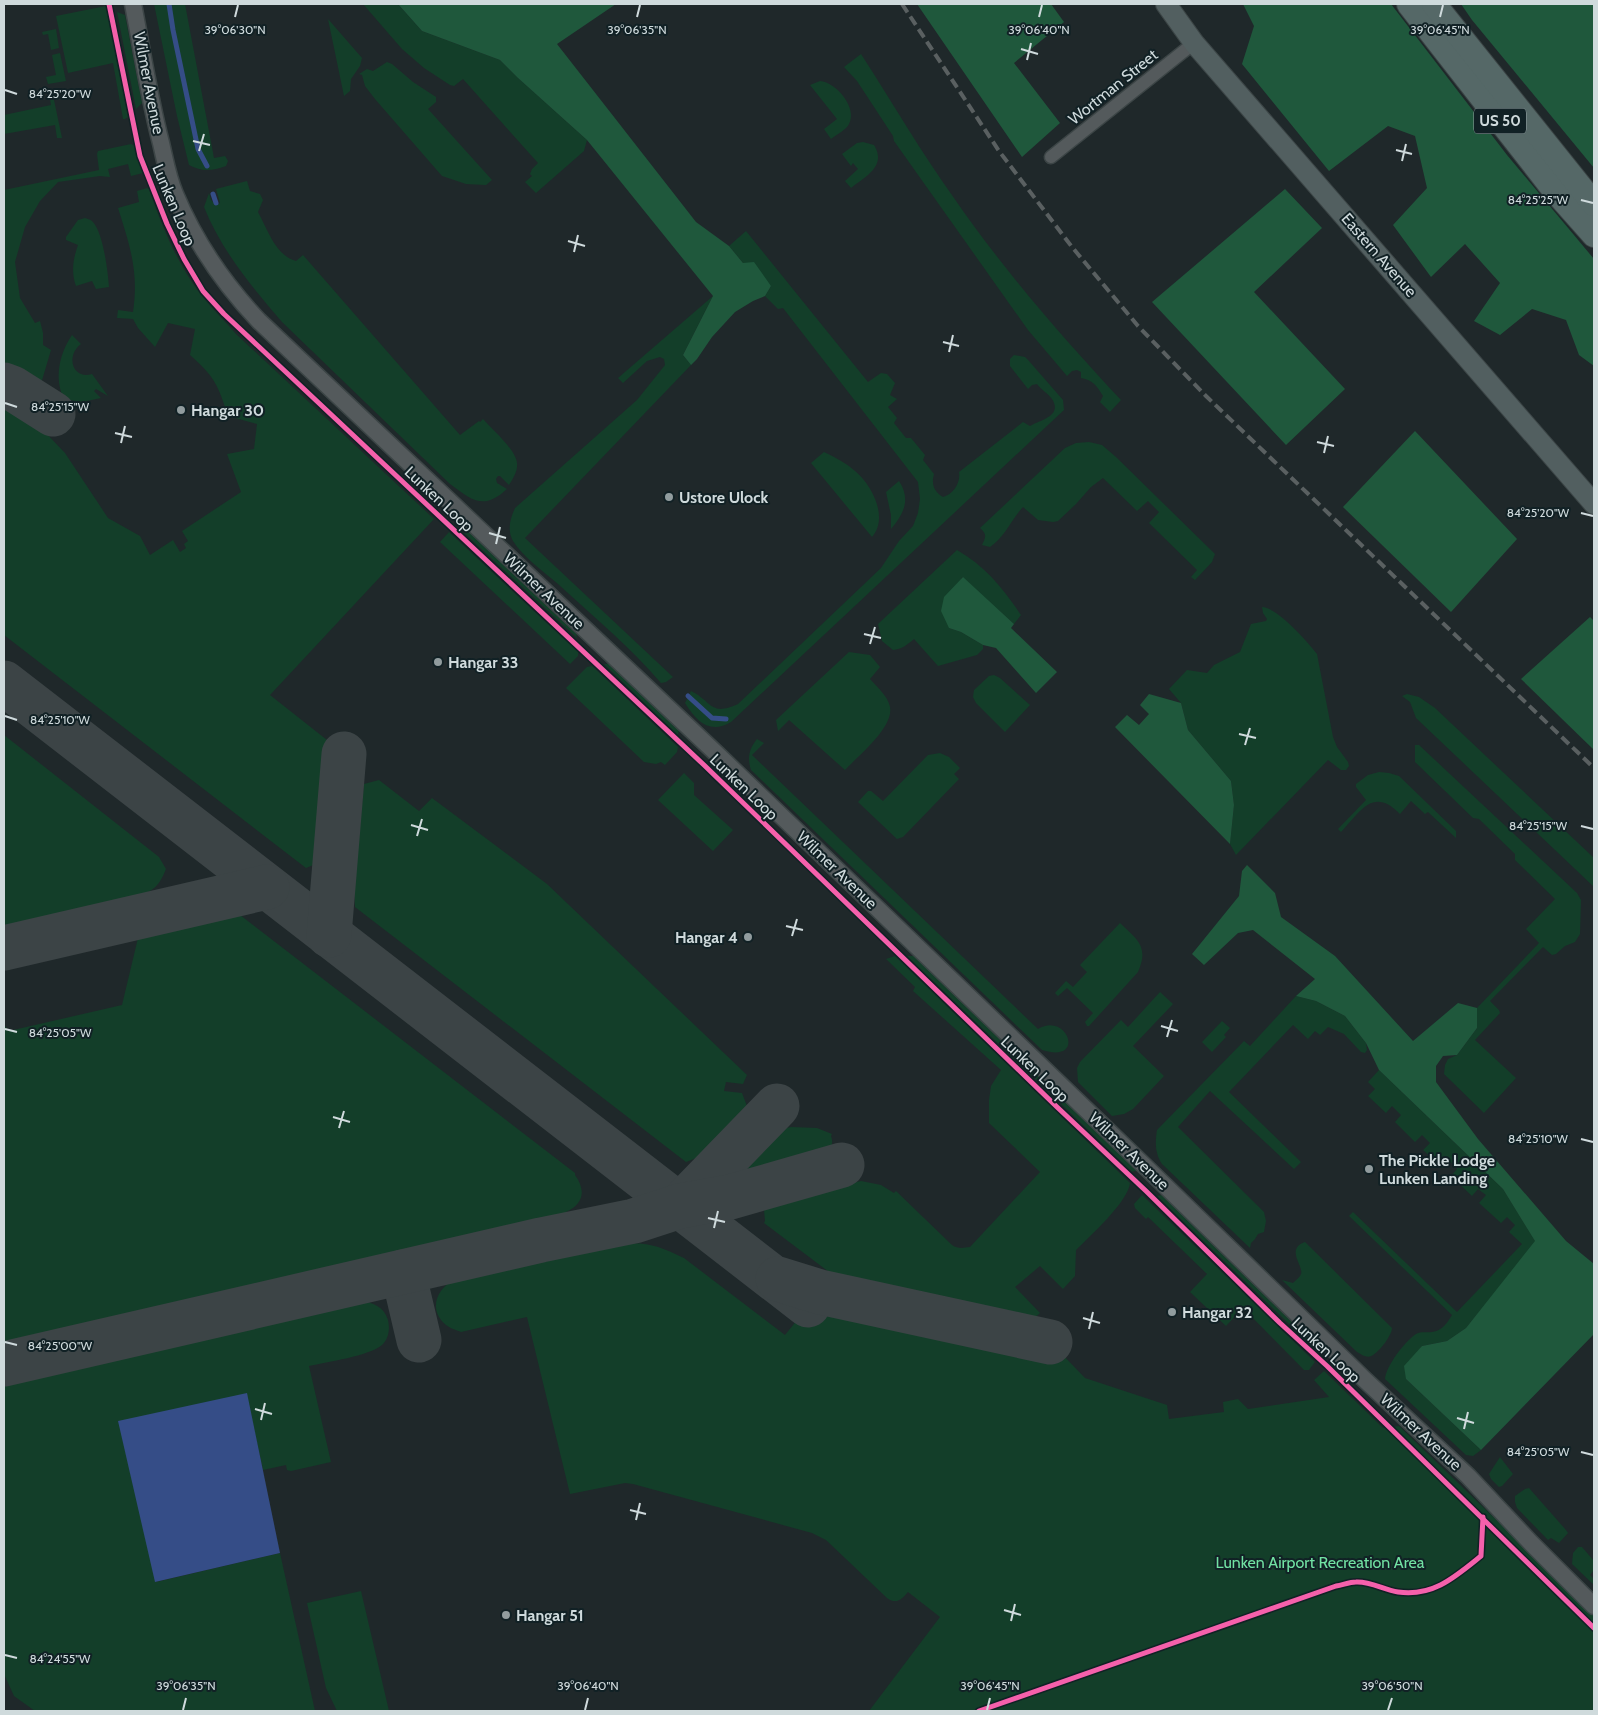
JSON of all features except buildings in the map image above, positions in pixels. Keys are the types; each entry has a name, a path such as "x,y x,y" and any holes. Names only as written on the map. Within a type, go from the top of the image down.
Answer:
{"highway":[{"name":"US 50","path":"1409,4 1555,191 1594,236"},
{"name":"US 50","path":"1434,4 1594,204"}],"main road":[{"name":"Eastern Avenue","path":"1166,4 1194,43 1594,504"}],"street":[{"name":"Wilmer Avenue","path":"133,4 156,126 174,193 194,235 214,268 237,298 258,321 725,762 1359,1374 1468,1476 1594,1606"},
{"name":"Wortman Street","path":"1051,157 1194,43"}],"green space":[{"path":"154,4 185,4 214,158 225,156 228,161 226,166 207,170 189,165"},
{"path":"363,4 398,4 422,31 500,60 587,140 584,151 536,193 525,182 532,176 530,174 532,169 538,163 463,79 454,86 450,85 424,68 402,49"},
{"path":"398,4 616,4 557,44 696,222 729,246 743,263 754,262 771,286 765,296 735,312 712,337 691,365 683,355 713,296 587,140 500,60 422,31"},
{"path":"917,4 1051,4 1064,22 1014,63 1060,123 1022,157"},
{"path":"1243,4 1391,4 1507,155 1594,259 1594,366 1579,355 1566,320 1532,309 1500,335 1474,321 1500,283 1465,244 1431,277 1393,225 1427,188 1415,136 1388,126 1329,171 1242,64 1254,26"},
{"path":"1461,4 1594,4 1594,168 1472,20"},
{"path":"106,6 128,117 125,119 123,119 113,63 68,73 56,16"},
{"path":"117,12 125,15 142,103 136,109"},
{"path":"328,19 362,58 360,66 351,79 350,91 344,96"},
{"path":"56,29 59,48 51,50 48,34 43,35 42,32"},
{"path":"60,53 66,81 48,84 46,77 56,75 52,55"},
{"path":"861,54 930,163 992,251 1055,327 1121,400 1110,412 1100,402 1103,396 1094,384 1089,380 1081,378 1081,372 1077,370 1072,371 1067,376 1028,330 894,141 893,136 857,81 844,67"},
{"path":"387,62 436,97 436,102 428,109 492,180 486,185 466,184 442,176 375,99 365,86 362,75 359,74 367,69 373,71"},
{"path":"820,81 826,82 839,91 851,111 848,126 831,139 824,129 837,119 810,85"},
{"path":"50,99 54,100 62,138 57,138 55,125 4,134 4,115 51,105"},
{"path":"863,142 874,145 878,159 873,170 851,188 845,181 858,169 853,163 851,166 842,154 857,143"},
{"path":"131,144 135,146 143,173 131,176 128,164 108,169 110,177 100,176 58,182 40,201 25,227 15,262 20,298 35,323 40,321 43,345 51,350 40,387 4,367 4,190 99,170 98,151"},
{"path":"247,181 250,191 260,194 263,200 258,212 277,248 296,261 303,255 460,435 483,419 513,452 517,463 516,472 509,485 498,476 496,479 497,483 507,489 499,496 491,500 478,501 465,495 450,484 282,322 249,282 219,238 204,207 209,193 211,200 216,205 220,203 216,189"},
{"path":"147,188 180,262 210,306 236,334 434,519 270,695 327,740 318,863 306,868 4,635 4,402 42,429 65,453 108,518 140,536 150,555 173,540 180,552 186,548 184,544 188,541 182,531 241,492 227,454 254,449 257,424 228,416 215,382 190,355 195,329 168,323 155,347 138,328 133,319 117,318 118,310 133,312 135,298 134,272 130,247 118,208 139,202 137,191"},
{"path":"1285,189 1322,228 1254,292 1345,389 1286,445 1152,302"},
{"path":"85,218 92,221 99,233 109,287 96,289 92,281 76,286 73,266 78,245 66,240 66,237 78,220"},
{"path":"746,231 868,382 881,373 887,374 895,383 890,395 897,399 888,407 897,418 894,423 906,438 911,438 925,455 923,460 934,474 934,487 937,493 943,497 956,487 959,480 959,472 1023,422 1030,426 1049,417 1055,410 1055,405 1049,395 1037,384 1032,385 1028,389 1010,366 1010,359 1014,355 1025,357 1029,361 1063,400 1064,410 731,722 716,727 704,724 689,710 685,703 691,691 716,708 729,708 738,704 881,568 899,541 913,526 918,513 920,499 918,482 783,308 778,309 765,296 771,286 743,263 729,246"},
{"path":"713,296 683,355 691,365 525,538 673,677 661,683 611,632 522,553 511,537 510,524 515,508 637,400 665,365 664,359 660,357 647,361 623,383 618,378"},
{"path":"72,335 81,344 73,355 73,366 80,374 92,374 108,396 96,389 94,391 101,398 82,402 64,399 59,383 59,367 64,350"},
{"path":"1415,431 1517,539 1451,612 1343,507"},
{"path":"1089,442 1102,445 1116,457 1215,554 1212,562 1195,580 1191,577 1197,570 1149,523 1159,512 1148,501 1137,511 1103,478 1091,487 1058,521 1038,520 1023,507 995,543 990,547 982,545 985,536 980,528 1065,448 1076,443"},
{"path":"824,452 848,465 861,477 872,493 879,511 879,521 872,537 811,463"},
{"path":"899,481 905,494 904,506 899,518 891,529 891,515 886,492"},
{"path":"470,531 576,633 577,638 463,532"},
{"path":"449,532 578,652 578,656 570,664 440,542"},
{"path":"957,550 993,578 1021,615 1014,624 962,577 949,628 961,632 983,645 983,649 977,655 938,666 914,639 899,649 893,650 882,641 878,624"},
{"path":"963,577 1014,624 1011,628 1057,672 1036,693 996,648 983,645 961,632 949,628 941,611 944,597"},
{"path":"1262,607 1269,609 1284,619 1317,654 1333,737 1349,766 1346,770 1341,770 1328,760 1236,855 1230,844 1234,805 1231,781 1188,730 1181,703 1169,689 1187,670 1207,673 1214,665 1240,652 1251,624 1266,621 1267,619"},
{"path":"1590,617 1594,621 1594,750 1521,679"},
{"path":"849,652 870,655 880,667 870,679 887,699 890,715 874,741 845,770 789,720 778,731 776,720"},
{"path":"604,664 609,664 679,730 678,735"},
{"path":"592,666 678,747 677,752 665,765 661,762 656,764 644,762 566,688 587,667"},
{"path":"994,675 1000,678 1030,705 1005,732 976,703 973,697 974,690 989,676"},
{"path":"1149,694 1181,703 1188,730 1231,781 1234,805 1230,844 1115,727 1127,715 1139,725 1149,714 1140,705"},
{"path":"1407,694 1419,697 1435,708 1594,858 1594,887 1416,718 1410,702 1402,696"},
{"path":"4,735 159,857 166,869 154,888 132,899 4,927"},
{"path":"757,739 764,743 752,755 1038,1029 1048,1025 1064,1031 1068,1038 1068,1045 1064,1050 1056,1052 1042,1050 751,770 750,754 752,746"},
{"path":"1415,745 1419,745 1577,893 1581,900 1580,934 1575,942 1552,955 1543,947 1490,1001 1500,1013 1475,1040 1516,1078 1484,1113 1444,1074 1445,1065 1448,1059 1457,1055 1477,1028 1477,1008 1539,943 1526,929 1555,899 1515,860 1515,854 1479,819 1473,818 1415,762"},
{"path":"940,753 949,757 960,768 954,774 959,779 903,837 897,839 858,802 868,791 871,791 883,801 928,755"},
{"path":"1379,772 1399,776 1456,831 1456,838 1428,812 1425,814 1411,801 1400,814 1382,802 1374,802 1361,810 1341,832 1338,829 1366,800 1356,787 1356,784 1368,775"},
{"path":"684,773 694,783 694,795 733,830 713,851 658,800"},
{"path":"379,780 419,811 432,798 547,884 747,1075 743,1084 726,1082 724,1091 742,1093 750,1114 717,1150 686,1162 355,907 354,889 364,784"},
{"path":"1247,865 1275,893 1281,917 1335,956 1413,1041 1458,1003 1477,1008 1477,1028 1457,1055 1443,1056 1436,1066 1436,1082 1478,1139 1566,1241 1594,1264 1594,1334 1481,1450 1406,1379 1404,1366 1422,1346 1447,1341 1466,1328 1535,1241 1503,1189 1379,1070 1366,1043 1345,1016 1316,1001 1296,996 1315,979 1253,930 1238,933 1204,965 1192,954 1239,896 1242,871"},
{"path":"240,915 575,1173 582,1191 580,1201 566,1214 4,1344 4,1025 9,1031 122,1005 138,938"},
{"path":"1120,923 1137,939 1142,950 1141,963 1138,972 1087,1026 1085,1022 1093,1013 1067,988 1058,996 1055,993 1066,981 1073,987 1087,972 1080,965"},
{"path":"895,956 1130,1183 1128,1191 1116,1209 1076,1250 1075,1276 1063,1289 1040,1266 1015,1287 1040,1313 1029,1323 833,1275 764,1223 764,1210 769,1201 861,1181 881,1185 894,1193 896,1191 952,1245 958,1248 970,1247 1040,1172 989,1123 991,1086 1001,1070 913,991 915,987 886,959"},
{"path":"907,956 914,956 1138,1170 1132,1172"},
{"path":"1160,992 1173,1004 1133,1046 1164,1076 1133,1109 1124,1114 1112,1116 1078,1082 1077,1068 1080,1062 1121,1020 1128,1027"},
{"path":"1296,996 1316,1001 1345,1016 1366,1043 1367,1050 1365,1053 1361,1052 1344,1034 1328,1027 1320,1035 1315,1031 1308,1039 1293,1025 1229,1092 1301,1162 1294,1169 1210,1091 1178,1127 1264,1212 1266,1221 1264,1232 1258,1234 1251,1243 1250,1248 1162,1164 1156,1148 1157,1130 1244,1041 1250,1046"},
{"path":"1222,1021 1230,1028 1224,1035 1226,1037 1212,1052 1202,1042"},
{"path":"1379,1070 1503,1189 1536,1242 1466,1328 1447,1341 1422,1346 1406,1379 1481,1450 1473,1456 1466,1455 1385,1379 1392,1361 1412,1337 1418,1333 1439,1330 1452,1315 1349,1216 1353,1212 1457,1312 1522,1244 1509,1232 1515,1225 1507,1217 1501,1223 1479,1203 1486,1195 1478,1189 1472,1196 1451,1176 1457,1169 1450,1161 1443,1168 1423,1150 1430,1143 1422,1135 1415,1142 1395,1122 1401,1115 1392,1106 1386,1113 1368,1096 1375,1089 1368,1082"},
{"path":"791,1127 817,1128 832,1134 830,1149 822,1159 814,1164 754,1178 744,1174 741,1163 758,1145 775,1132"},
{"path":"1142,1195 1315,1362 1309,1370 1304,1370 1243,1308 1226,1326 1190,1292 1207,1274 1148,1217 1146,1219 1135,1208 1134,1204"},
{"path":"1162,1195 1316,1345 1316,1350 1157,1196"},
{"name":"Lunken Airport Recreation Area","path":"617,1242 619,1244 637,1243 653,1245 684,1258 785,1335 819,1293 1059,1351 1085,1378 1167,1405 1169,1419 1224,1412 1223,1402 1238,1399 1248,1409 1329,1397 1314,1380 1324,1371 1383,1428 1399,1426 1594,1614 1594,1711 869,1711 940,1617 908,1592 896,1601 887,1598 826,1540 812,1533 633,1484 625,1483 570,1494 527,1317 461,1332 446,1325 437,1313 436,1306 439,1294 448,1283 455,1279"},
{"path":"1305,1242 1392,1328 1385,1343 1376,1353 1369,1357 1357,1352 1282,1280 1293,1283 1300,1275 1301,1271 1296,1249"},
{"path":"362,1301 378,1306 384,1312 389,1323 389,1330 388,1337 384,1343 368,1352 309,1366 331,1462 291,1471 287,1470 286,1465 263,1470 246,1393 156,1582 280,1553 315,1711 35,1711 14,1696 4,1674 4,1386 12,1384 12,1381"},
{"path":"1500,1457 1513,1474 1499,1487 1489,1474"},
{"path":"1529,1488 1568,1533 1559,1543 1551,1538 1548,1540 1517,1508 1515,1496"},
{"path":"1578,1547 1582,1547 1594,1561 1594,1570 1590,1575 1594,1579 1594,1585 1572,1564 1573,1553"},
{"path":"361,1591 389,1711 337,1711 326,1688 307,1603"}],"water":[{"path":"247,1393 280,1553 155,1582 118,1421"}],"waterway":[{"path":"169,4 198,149 207,166"},
{"path":"213,194 216,203"},
{"path":"688,696 712,718 726,719"}],"taxiway":[{"path":"4,385 53,414"},
{"path":"4,683 808,1305"},
{"path":"329,935 344,754"},
{"path":"4,948 267,887"},
{"path":"680,1206 777,1106"},
{"path":"4,1364 541,1240 634,1221 680,1206 730,1197 842,1165"},
{"path":"403,1272 419,1340"},
{"path":"778,1279 820,1292 1050,1342"}],"railway":[{"path":"902,4 999,151 1072,247 1138,326 1206,396 1594,768"}],"cycle path":[{"name":"Lunken Loop","path":"109,4 140,156 167,224 184,259 203,291 224,314 704,765 1146,1191 1280,1323 1327,1366 1594,1628"},
{"path":"979,1711 1336,1586 1351,1582 1361,1582 1393,1591 1411,1593 1433,1588 1453,1578 1481,1556 1483,1517"}],"place":[{"name":"Hangar 30","path":"181,410"},
{"name":"Ustore Ulock","path":"669,497"},
{"name":"Hangar 33","path":"438,662"},
{"name":"Hangar 4","path":"748,937"},
{"name":"The Pickle Lodge Lunken Landing","path":"1369,1169"},
{"name":"Hangar 32","path":"1172,1312"},
{"name":"Hangar 51","path":"506,1615"}]}
